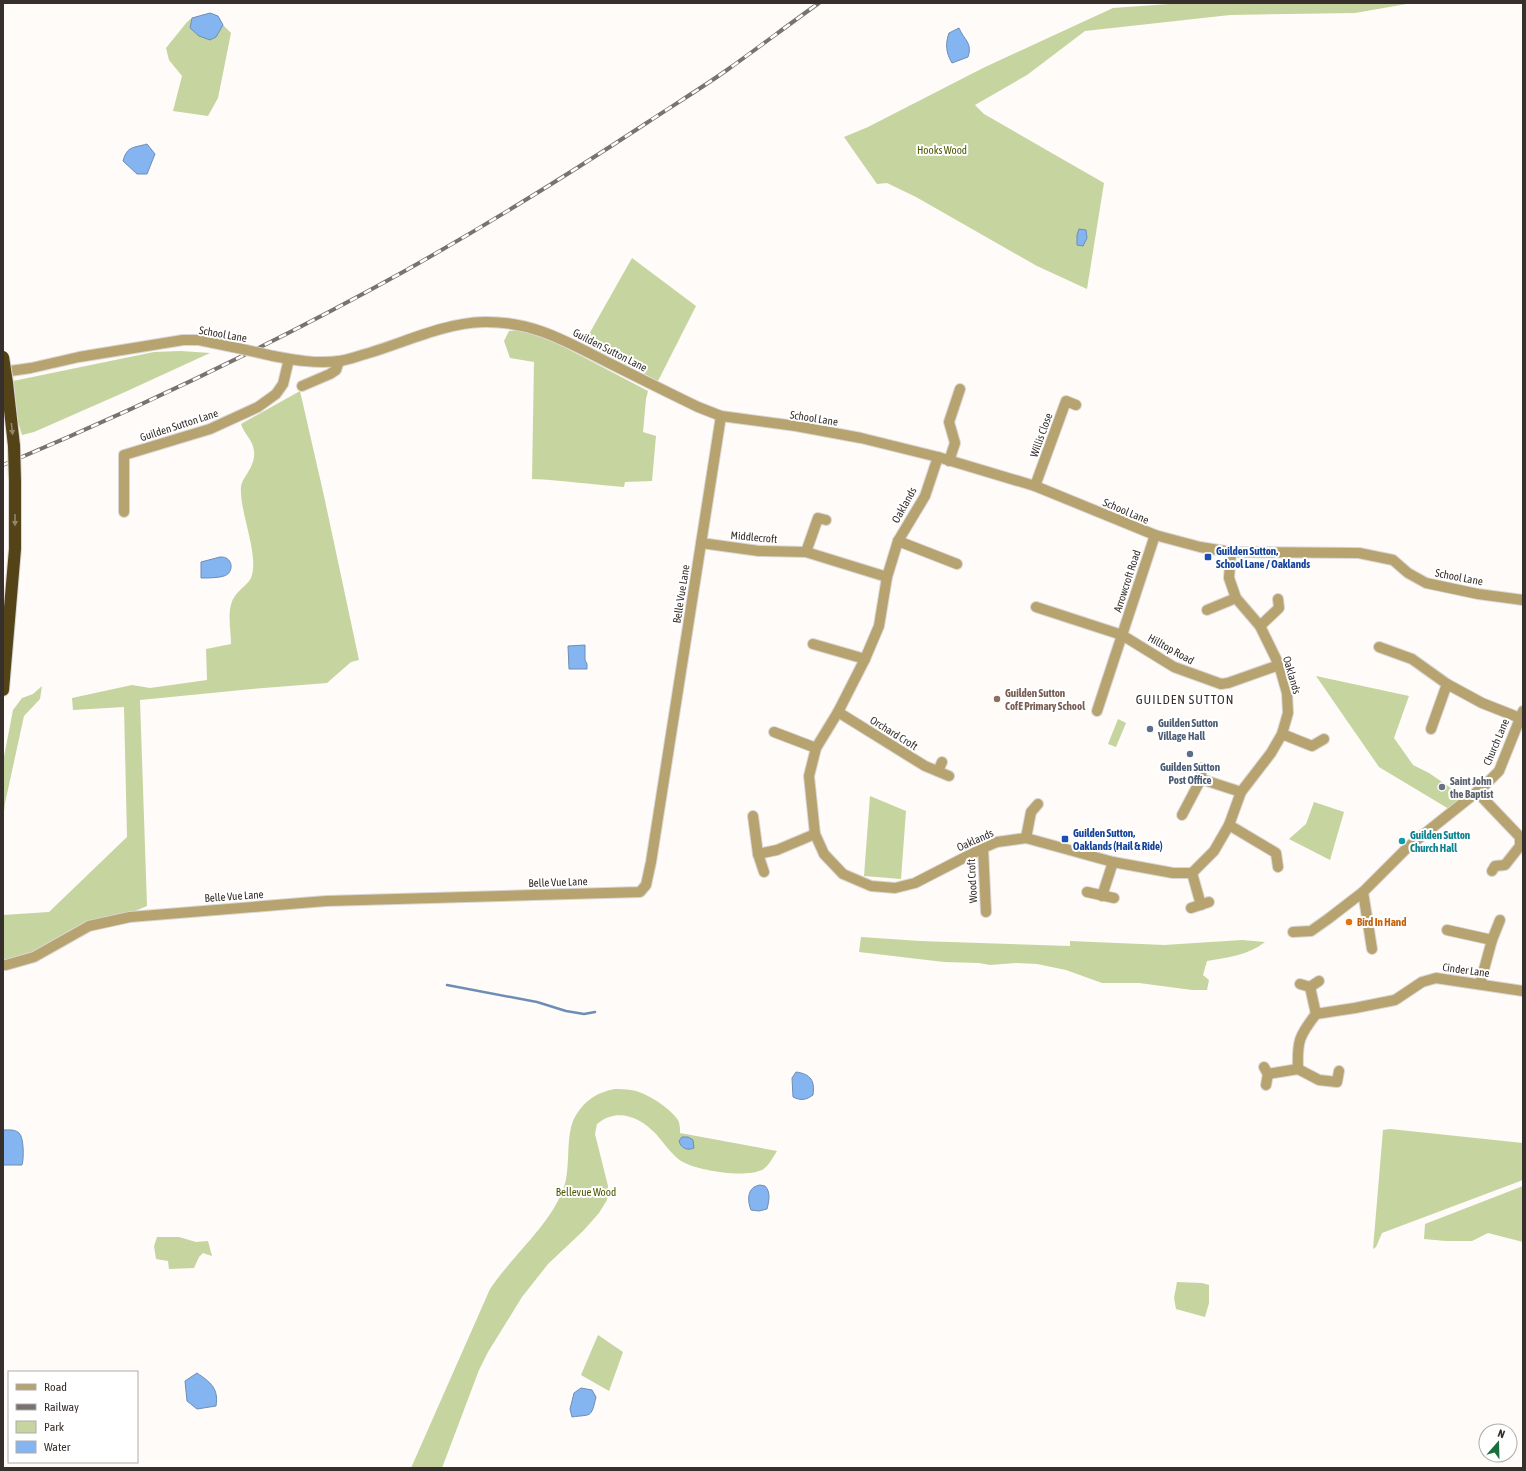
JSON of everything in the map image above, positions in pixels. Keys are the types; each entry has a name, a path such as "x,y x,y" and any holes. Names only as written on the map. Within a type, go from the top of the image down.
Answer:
{"highway":[{"path":"3,357 14,446 15,481 15,549 3,690"}],"street":[{"name":"School Lane","path":"5,378 31,368 79,357 183,340 199,340 289,359 339,361 386,348 439,330 484,322"},
{"name":"Guilden Sutton Lane","path":"484,322 529,326 560,338 698,408 721,416"},
{"name":"Guilden Sutton Lane","path":"124,512 124,455 210,430 258,407 276,394 283,384 289,359"},
{"path":"302,386 336,370 339,361"},
{"path":"949,461 955,443 949,422 958,409 960,389"},
{"name":"Willis Close","path":"1035,486 1066,401 1076,405"},
{"name":"School Lane","path":"721,416 796,426 861,438 938,457 1035,486 1155,535 1200,547 1231,552 1359,553 1393,560 1408,573 1426,583 1478,594 1523,600"},
{"name":"Belle Vue Lane","path":"3,965 34,957 89,926 130,917 326,901 640,892 646,885 651,862 721,416"},
{"name":"Oaklands","path":"938,457 924,496 898,541 887,577 879,626 865,659 838,712 816,748 809,776 815,834 824,854 843,874 871,886 895,888 915,883 997,842 1026,838 1113,862 1173,873 1192,873 1214,851 1229,825 1241,792 1272,753 1282,734 1288,712 1287,693 1279,665 1260,626 1236,598 1229,578 1231,552"},
{"path":"806,552 818,518 826,520"},
{"name":"Arrowcroft Road","path":"1097,711 1155,535"},
{"name":"Oaklands","path":"898,541 957,564"},
{"name":"Middlecroft","path":"701,543 759,551 806,552 887,577"},
{"path":"1210,606 1236,598"},
{"path":"1260,626 1281,606"},
{"path":"1036,607 1122,635"},
{"name":"Hilltop Road","path":"1122,635 1174,667 1221,684 1228,684 1279,665"},
{"path":"819,646 865,659"},
{"path":"1379,647 1412,659 1447,684 1482,703 1521,714"},
{"path":"1431,729 1447,684"},
{"name":"Orchard Croft","path":"838,712 925,766 940,766 949,776"},
{"name":"Church Lane","path":"1293,932 1311,931 1363,892 1408,847 1477,792 1499,772 1521,714"},
{"path":"781,732 816,748"},
{"path":"1282,734 1313,750 1324,739"},
{"path":"1182,815 1201,774 1241,792"},
{"path":"1477,792 1520,837 1520,846 1509,868 1495,866 1492,871"},
{"path":"1026,838 1032,809"},
{"path":"753,816 758,854 764,872"},
{"path":"1229,825 1276,853 1278,867"},
{"path":"758,854 777,850 815,834"},
{"name":"Wood Croft","path":"983,848 986,912"},
{"path":"1102,896 1113,862"},
{"path":"1192,873 1200,905"},
{"path":"1087,892 1114,898"},
{"path":"1363,892 1372,949"},
{"path":"1480,984 1492,940 1500,920"},
{"path":"1447,930 1492,940"},
{"name":"Cinder Lane","path":"1316,1014 1395,1000 1422,982 1436,978 1523,991"},
{"path":"1298,1069 1297,1048 1302,1033 1316,1014 1305,986 1319,981"},
{"path":"1266,1085 1266,1070 1298,1069 1320,1080 1341,1085 1339,1071"}],"green space":[{"name":"Hooks Wood","path":"1183,3 1412,3 1355,13 1230,15 1085,31 1027,75 975,105 984,114 1104,183 1087,289 1037,266 916,197 887,183 877,184 844,137 868,127 983,68 1113,8"},
{"path":"192,18 190,28 199,36 210,40 216,37 223,25 231,33 218,98 208,116 173,111 182,76 169,60 166,48"},
{"path":"632,258 696,306 658,381 584,343"},
{"path":"520,330 543,336 648,391 643,432 656,436 652,481 625,482 624,487 532,479 534,362 510,358 504,341 509,331"},
{"path":"181,351 210,353 34,432 22,435 18,422 13,381 154,352"},
{"path":"300,391 359,660 351,662 327,683 140,700 147,906 33,954 3,961 3,915 49,912 127,837 124,707 73,710 72,698 132,685 150,688 207,680 206,649 231,644 230,613 232,601 251,578 253,569 253,558 241,497 241,487 253,462 254,451 252,444 241,424"},
{"path":"1316,676 1409,696 1394,738 1413,765 1429,773 1464,797 1449,809 1379,767"},
{"path":"42,686 40,699 24,716 5,803 3,820 3,762 13,710 22,698 33,694"},
{"path":"1118,719 1126,723 1116,747 1108,744"},
{"path":"870,796 906,811 901,879 864,876"},
{"path":"1314,802 1344,812 1330,860 1289,839 1306,824"},
{"path":"861,937 920,941 1070,946 1070,941 1164,945 1242,940 1265,942 1245,953 1207,961 1203,975 1209,980 1207,990 1192,990 1139,983 1102,983 1066,970 1037,964 1016,963 990,965 979,963 944,962 859,952"},
{"name":"Bellevue Wood","path":"615,1089 637,1091 657,1101 678,1120 680,1125 680,1133 777,1151 769,1164 762,1170 744,1173 721,1172 698,1168 681,1161 650,1128 636,1119 620,1115 612,1116 597,1124 595,1134 608,1186 607,1200 599,1213 583,1231 548,1264 522,1297 488,1352 479,1370 442,1468 411,1468 490,1289 540,1228 557,1203 566,1181 570,1132 576,1115 592,1098 603,1092"},
{"path":"1390,1129 1523,1143 1523,1180 1382,1233 1376,1247 1373,1249 1383,1130"},
{"path":"1523,1186 1523,1242 1488,1233 1472,1241 1424,1239 1425,1224"},
{"path":"157,1237 179,1237 196,1242 208,1241 212,1256 203,1253 199,1257 194,1268 169,1269 168,1261 156,1259 154,1246"},
{"path":"1177,1282 1202,1283 1209,1285 1209,1303 1205,1317 1176,1309 1174,1298"},
{"path":"598,1335 623,1352 609,1391 581,1375"}],"water":[{"path":"210,13 218,16 223,25 216,37 210,40 199,36 190,28 192,18"},
{"path":"959,28 969,45 968,57 952,63 947,52 947,41 949,33"},
{"path":"147,144 155,154 147,174 137,174 123,161 126,153 131,148"},
{"path":"1079,229 1086,230 1087,238 1083,246 1077,245 1077,235"},
{"path":"224,557 229,560 231,568 229,573 222,577 201,578 201,562"},
{"path":"585,645 585,660 587,669 569,669 568,646"},
{"path":"796,1072 805,1074 811,1079 813,1095 808,1098 799,1099 793,1097 792,1078"},
{"path":"3,1130 16,1131 21,1135 23,1148 22,1165 3,1165"},
{"path":"682,1137 688,1137 693,1140 694,1148 687,1149 683,1147 679,1141"},
{"path":"760,1185 767,1188 769,1194 767,1209 759,1211 751,1210 749,1202 750,1191 756,1186"},
{"path":"197,1373 206,1379 215,1390 217,1400 216,1406 197,1409 187,1401 185,1381"},
{"path":"581,1388 592,1390 596,1397 593,1409 587,1415 572,1417 570,1409 574,1393"}],"waterway":[{"path":"447,985 537,1002 566,1011 584,1014 595,1012"}],"railway":[{"path":"3,465 105,421 255,350 354,299 434,255 555,182 717,77 819,3"}],"place":[{"name":"Guilden Sutton, School Lane / Oaklands","path":"1208,557"},
{"name":"Guilden Sutton CofE Primary School","path":"997,699"},
{"name":"Guilden Sutton Village Hall","path":"1150,729"},
{"name":"Guilden Sutton Post Office","path":"1190,754"},
{"name":"Saint John the Baptist","path":"1442,787"},
{"name":"Guilden Sutton, Oaklands (Hail & Ride)","path":"1065,839"},
{"name":"Guilden Sutton Church Hall","path":"1402,841"},
{"name":"Bird In Hand","path":"1349,922"}],"district":[{"name":"GUILDEN SUTTON","path":"1185,699"}]}
